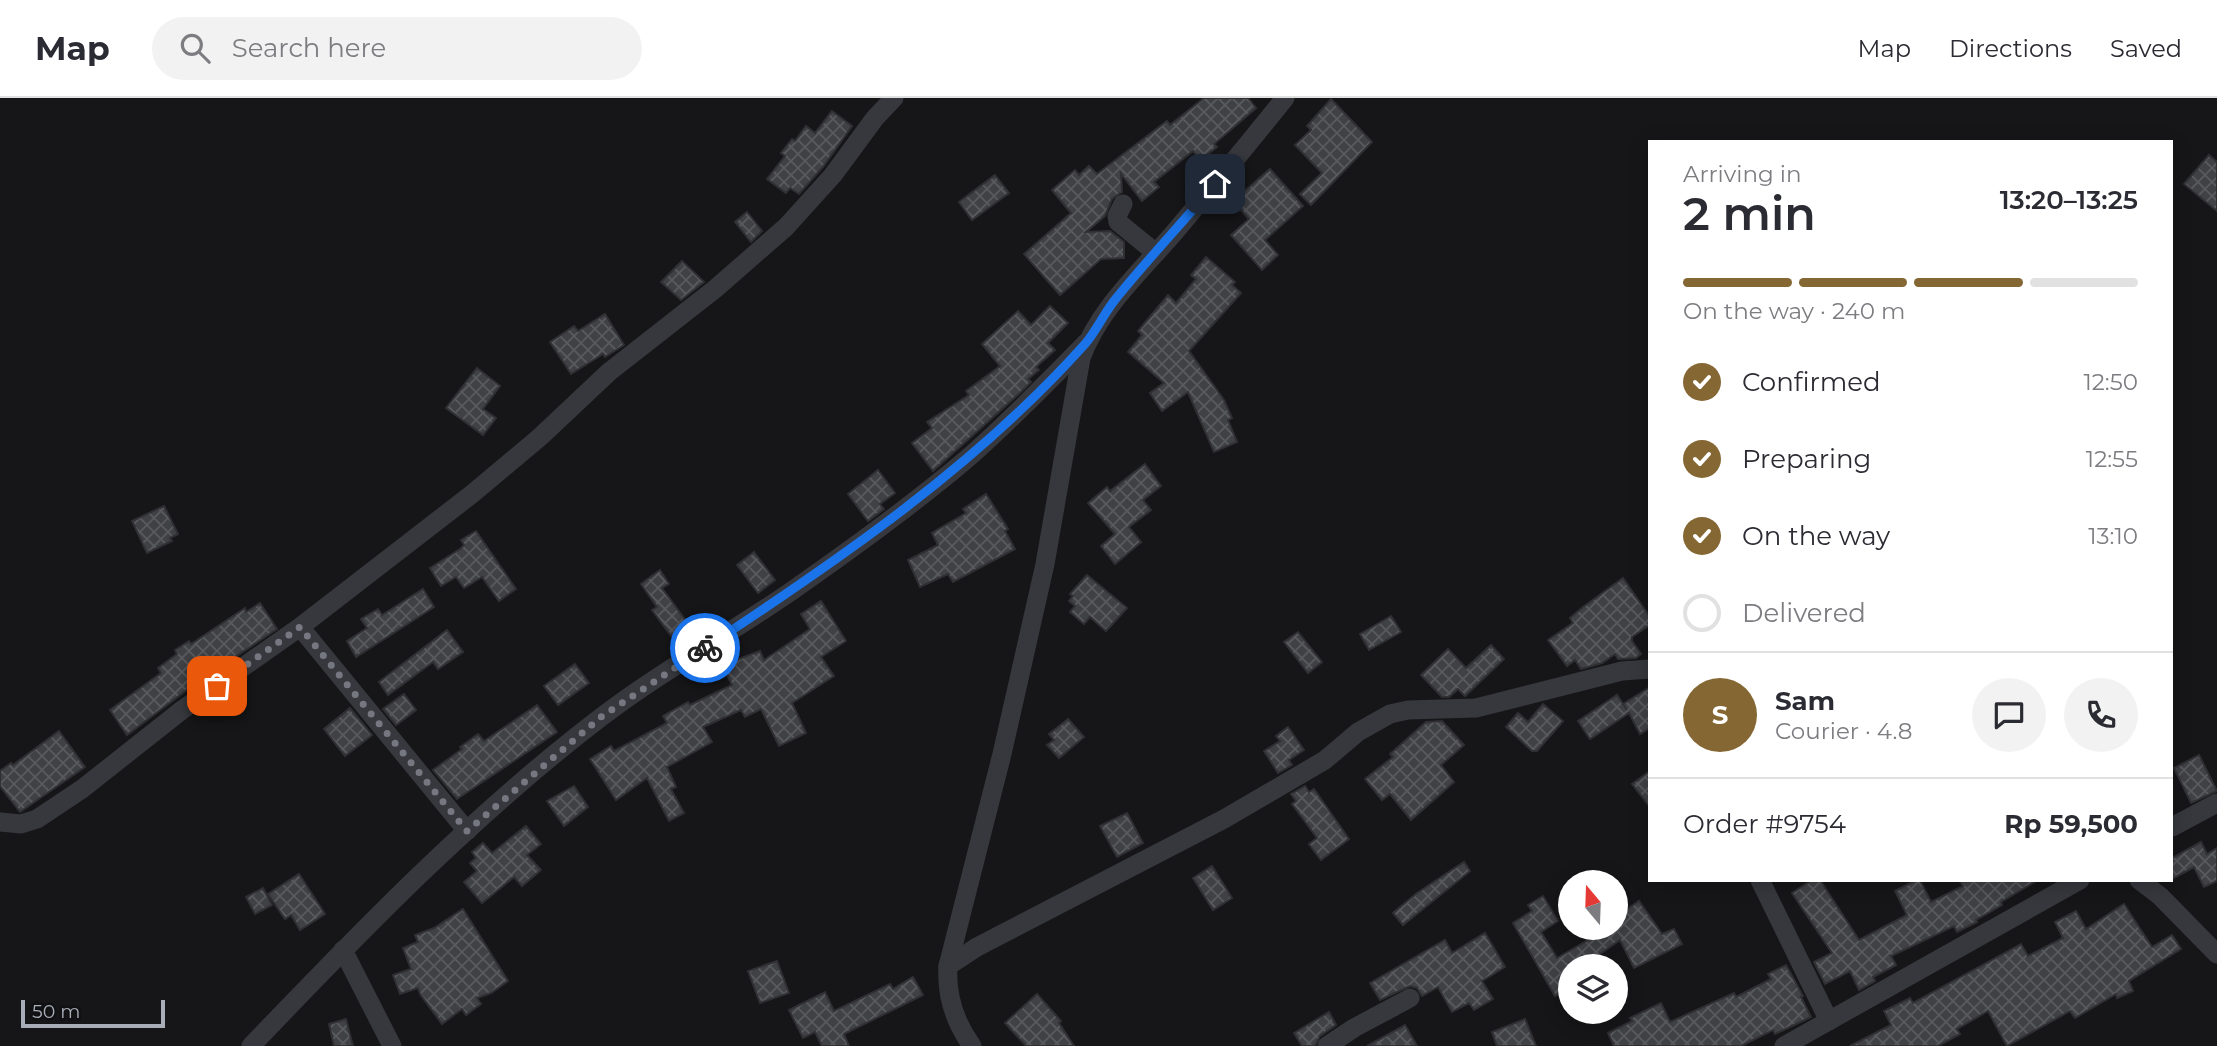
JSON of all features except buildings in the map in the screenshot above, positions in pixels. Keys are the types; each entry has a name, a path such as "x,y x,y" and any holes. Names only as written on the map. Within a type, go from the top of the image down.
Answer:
{"street":[{"path":"0,822 21,824 37,819 82,789 182,710 300,627 472,494 540,437 609,372 715,289 786,227 833,175 875,118 894,98"},
{"path":"251,1046 343,950 467,831 601,717 791,591 930,489 970,456 1087,342 1117,297 1285,98"},
{"path":"1123,204 1117,216 1118,222 1156,253"},
{"path":"972,1046 951,1005 948,966 1002,754 1042,578 1077,374 1087,342"},
{"path":"300,627 467,831"},
{"path":"948,966 977,947 1224,819 1325,760 1358,732 1390,714 1408,710 1476,708 1622,671 1648,669"},
{"path":"2173,826 2217,803"},
{"path":"1761,882 1829,1021"},
{"path":"1784,1046 2076,882"},
{"path":"2141,882 2217,954"},
{"path":"343,950 392,1046"},
{"path":"1326,1046 1409,998"}],"way so far":[{"path":"217,686 300,627 467,831 601,717 705,648"}],"route":[{"path":"705,648 791,591 930,489 970,456 1087,342 1117,297 1215,184"}]}
